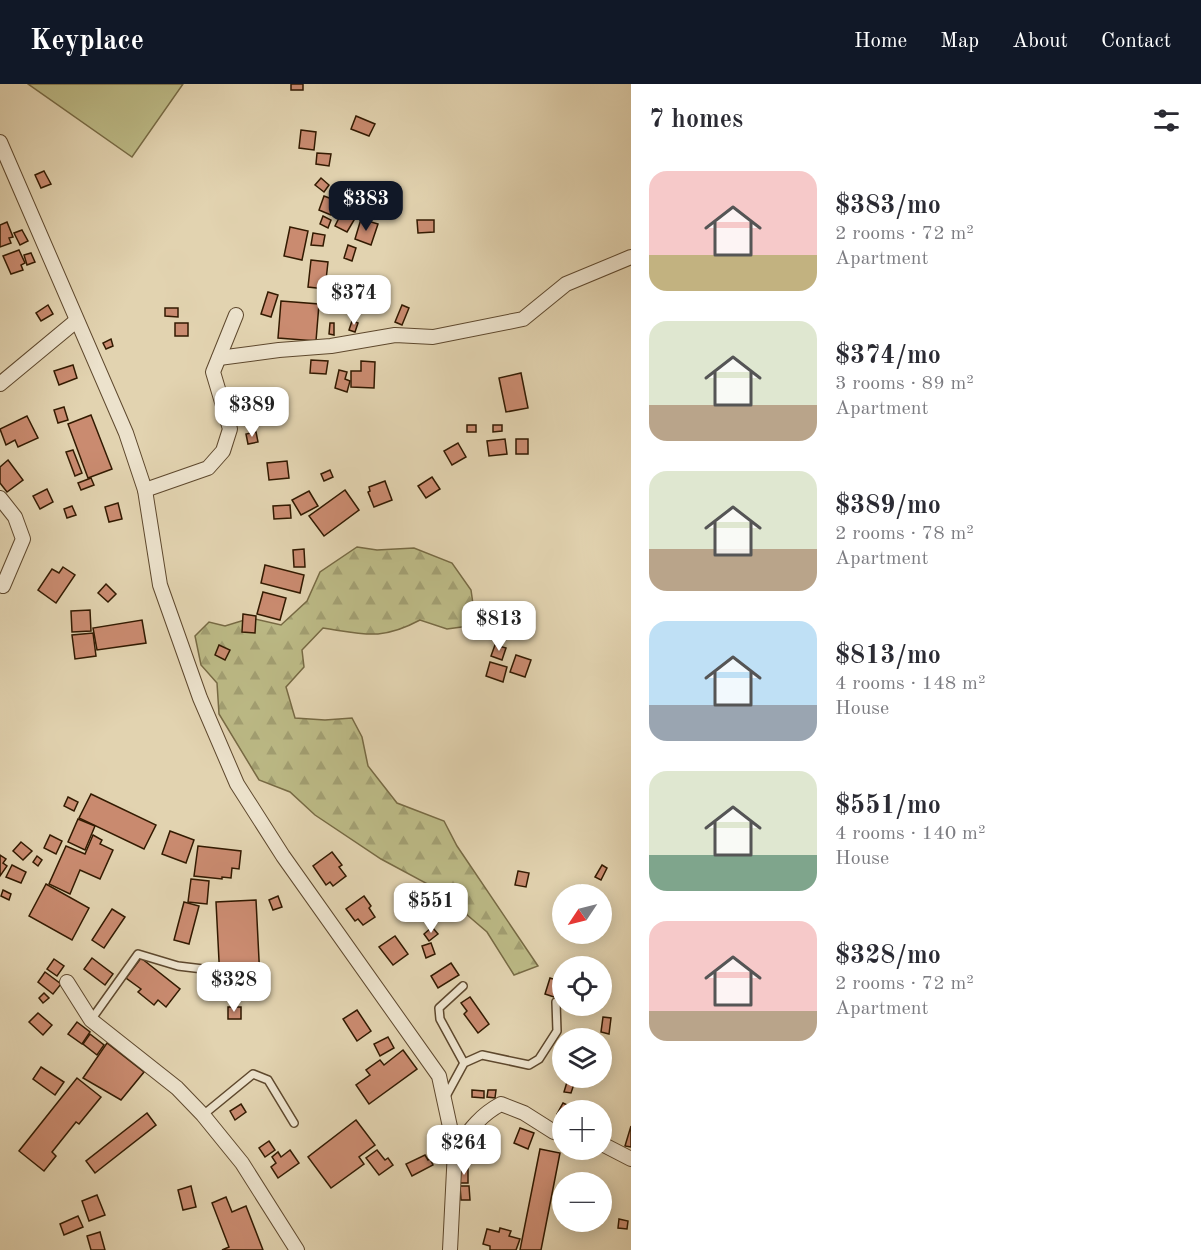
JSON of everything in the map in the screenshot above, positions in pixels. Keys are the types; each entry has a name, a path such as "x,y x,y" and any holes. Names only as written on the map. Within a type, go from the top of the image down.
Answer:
{"street":[{"path":"0,142 126,433 145,490 160,585 200,698 237,784 282,856 439,1076 455,1150 450,1250"},
{"path":"219,358 331,346 395,334 433,336 524,320 566,284 631,257"},
{"path":"145,490 208,468 224,451 230,429 213,372 236,315"},
{"path":"0,384 76,321"},
{"path":"0,498 15,517 22,539 3,586"},
{"path":"67,982 92,1020 177,1088 203,1115 242,1163 297,1250"},
{"path":"455,1150 480,1118 487,1111 501,1104 524,1113 552,1131"},
{"path":"612,1149 631,1159"}],"lane":[{"path":"92,1020 138,954 178,966 202,969"},
{"path":"463,986 439,1008 440,1019 464,1064"},
{"path":"445,1098 464,1064 482,1055 529,1065 539,1059 557,1031 556,1016"},
{"path":"203,1115 254,1074 268,1080 294,1123"}],"green space":[{"path":"28,84 183,84 132,157"},
{"path":"357,547 377,550 414,548 452,563 471,590 476,625 447,629 420,620 394,631 372,634 323,628 302,650 304,667 286,687 295,718 325,720 352,718 362,737 368,766 397,803 444,821 457,846 538,966 514,975 487,932 437,889 381,859 315,815 290,792 259,780 219,714 217,683 201,665 195,636 209,622 225,626 251,618 281,625 307,601 320,572"}],"building":[{"path":"291,84 303,84 303,90 291,90"},
{"path":"356,116 375,124 369,136 351,129"},
{"path":"301,130 316,132 314,150 299,148"},
{"path":"317,153 331,154 329,166 316,164"},
{"path":"44,171 51,184 41,188 35,175"},
{"path":"321,178 329,185 324,192 315,185"},
{"path":"380,193 392,199 386,212 374,207"},
{"path":"324,196 337,201 331,215 319,210"},
{"path":"344,208 357,215 347,232 335,226"},
{"path":"323,216 331,220 328,228 320,224"},
{"path":"361,219 378,224 371,245 355,239"},
{"path":"417,220 434,220 434,232 418,233"},
{"path":"7,222 13,237 9,238 11,243 0,247 0,225"},
{"path":"290,227 308,231 302,260 284,256"},
{"path":"22,230 28,241 20,245 14,233"},
{"path":"313,233 325,235 323,246 311,245"},
{"path":"348,245 356,248 352,261 344,258"},
{"path":"19,250 25,263 21,265 23,270 11,274 3,256"},
{"path":"31,253 35,262 27,265 24,255"},
{"path":"311,260 328,262 325,289 308,287"},
{"path":"354,284 366,287 362,302 351,300"},
{"path":"268,292 278,295 271,317 261,314"},
{"path":"281,301 319,304 316,341 278,338"},
{"path":"48,305 53,314 41,321 36,313"},
{"path":"402,305 409,308 402,325 395,322"},
{"path":"165,308 178,308 178,317 165,316"},
{"path":"352,321 358,323 355,332 349,330"},
{"path":"175,323 188,323 188,336 175,336"},
{"path":"330,323 334,323 334,335 329,334"},
{"path":"111,339 113,346 106,349 103,343"},
{"path":"311,360 328,361 326,374 310,373"},
{"path":"361,361 375,362 374,388 351,387 351,371 361,371"},
{"path":"73,365 77,378 59,385 54,371"},
{"path":"339,370 347,372 345,379 350,381 347,392 335,388"},
{"path":"521,373 528,408 506,412 499,378"},
{"path":"64,407 68,420 58,423 54,410"},
{"path":"91,415 112,469 88,478 68,424"},
{"path":"27,416 38,438 18,447 15,440 6,445 0,429"},
{"path":"467,425 476,425 476,432 467,432"},
{"path":"493,425 502,425 502,431 493,432"},
{"path":"256,432 258,442 248,444 246,434"},
{"path":"505,439 507,454 489,456 487,441"},
{"path":"516,439 528,439 528,454 516,454"},
{"path":"458,443 466,457 452,465 444,451"},
{"path":"73,450 82,473 75,476 66,452"},
{"path":"8,460 23,480 7,492 0,483 0,467"},
{"path":"287,461 289,478 269,480 267,463"},
{"path":"330,470 333,477 324,481 321,474"},
{"path":"432,477 440,489 426,498 418,486"},
{"path":"91,478 94,485 81,490 78,483"},
{"path":"385,481 392,500 374,507 368,492 369,487"},
{"path":"47,489 53,502 40,509 33,496"},
{"path":"345,490 359,510 324,536 309,516"},
{"path":"309,491 318,506 301,515 292,500"},
{"path":"118,503 122,519 109,522 105,507"},
{"path":"290,505 291,518 274,519 273,506"},
{"path":"72,506 76,515 67,518 64,509"},
{"path":"304,549 305,567 294,567 293,550"},
{"path":"265,565 304,575 300,593 261,583"},
{"path":"63,567 75,575 56,603 38,590 52,569 59,573"},
{"path":"106,584 116,594 108,602 98,593"},
{"path":"263,592 286,598 280,620 257,614"},
{"path":"90,610 91,631 72,632 71,611"},
{"path":"243,614 256,616 255,633 242,632"},
{"path":"142,620 146,643 97,650 93,628"},
{"path":"93,633 96,656 75,659 72,635"},
{"path":"219,645 230,650 225,660 215,655"},
{"path":"495,645 506,648 502,660 491,656"},
{"path":"516,655 531,660 525,677 510,672"},
{"path":"490,662 507,667 503,682 486,676"},
{"path":"91,794 156,825 144,849 79,818"},
{"path":"68,797 78,802 74,811 64,806"},
{"path":"78,819 95,826 85,850 68,842"},
{"path":"170,831 194,840 186,863 162,854"},
{"path":"50,835 62,841 56,854 44,848"},
{"path":"93,835 102,840 100,844 113,850 100,879 80,870 70,894 49,884 66,846 85,854"},
{"path":"21,842 32,851 23,860 13,851"},
{"path":"198,846 241,851 239,869 232,868 231,878 194,876"},
{"path":"332,852 342,865 339,867 346,876 333,886 330,882 326,885 313,866"},
{"path":"0,855 6,859 3,863 7,866 0,876"},
{"path":"37,856 42,860 38,866 33,862"},
{"path":"12,865 26,872 21,883 6,877"},
{"path":"602,865 607,868 601,880 595,877"},
{"path":"518,871 529,873 526,887 515,885"},
{"path":"191,879 209,881 207,904 188,902"},
{"path":"46,884 89,908 72,940 29,916"},
{"path":"3,890 11,894 9,900 1,896"},
{"path":"278,896 282,907 273,910 269,900"},
{"path":"364,896 375,917 363,925 358,919 355,921 346,909"},
{"path":"256,900 261,999 221,1000 216,902"},
{"path":"184,902 199,906 189,944 174,940"},
{"path":"112,909 125,917 104,948 92,940"},
{"path":"432,927 438,934 429,941 424,934"},
{"path":"395,936 408,954 393,965 379,947"},
{"path":"431,943 435,954 426,958 422,946"},
{"path":"92,958 113,974 105,985 84,969"},
{"path":"141,958 180,989 166,1007 158,1000 154,1005 138,992 141,989 126,978"},
{"path":"54,959 64,966 57,976 47,969"},
{"path":"451,963 459,975 438,988 431,976"},
{"path":"45,972 61,984 53,994 38,982"},
{"path":"550,978 552,979 552,996 545,994"},
{"path":"44,993 49,998 43,1003 39,998"},
{"path":"470,997 489,1024 478,1033 464,1014 467,1011 461,1003"},
{"path":"228,1007 241,1007 241,1019 228,1019"},
{"path":"357,1010 371,1031 357,1041 343,1019"},
{"path":"38,1013 52,1025 43,1035 29,1022"},
{"path":"603,1017 611,1018 610,1028 602,1028"},
{"path":"77,1022 90,1032 82,1044 68,1034"},
{"path":"90,1034 104,1045 97,1055 83,1044"},
{"path":"388,1037 394,1048 380,1056 374,1044"},
{"path":"107,1043 144,1072 121,1100 83,1078"},
{"path":"403,1050 417,1069 369,1104 356,1085 370,1075 366,1070 380,1060 384,1065"},
{"path":"41,1067 64,1082 55,1095 33,1079"},
{"path":"77,1078 101,1097 79,1124 76,1122 52,1152 56,1156 44,1171 19,1151"},
{"path":"565,1088 573,1088 571,1093 564,1092"},
{"path":"472,1090 484,1091 484,1098 472,1097"},
{"path":"488,1090 496,1090 495,1098 487,1097"},
{"path":"241,1104 246,1112 235,1120 230,1111"},
{"path":"147,1113 156,1125 95,1173 86,1161"},
{"path":"356,1120 375,1145 359,1157 364,1164 331,1188 308,1157"},
{"path":"631,1126 631,1147 625,1146"},
{"path":"520,1128 534,1133 528,1149 514,1143"},
{"path":"269,1141 275,1150 265,1157 259,1148"},
{"path":"540,1149 552,1151 552,1160 559,1160 556,1172 552,1172 552,1194 541,1250 520,1250"},
{"path":"290,1150 299,1163 278,1178 271,1167 276,1163 272,1157 278,1152 281,1157"},
{"path":"377,1150 385,1160 388,1158 393,1165 379,1175 366,1158"},
{"path":"425,1155 433,1165 412,1176 406,1164"},
{"path":"468,1168 468,1183 459,1183 459,1169"},
{"path":"191,1186 196,1207 183,1210 178,1190"},
{"path":"460,1186 469,1186 470,1200 461,1200"},
{"path":"97,1195 105,1215 89,1221 82,1201"},
{"path":"226,1197 232,1212 246,1206 263,1250 222,1250 229,1247 212,1203"},
{"path":"78,1216 83,1227 64,1235 60,1224"},
{"path":"619,1219 628,1221 627,1229 618,1228"},
{"path":"500,1228 511,1231 509,1236 520,1239 516,1250 490,1250 490,1246 483,1244 487,1229 499,1232"},
{"path":"100,1232 105,1250 91,1250 87,1236"}]}
